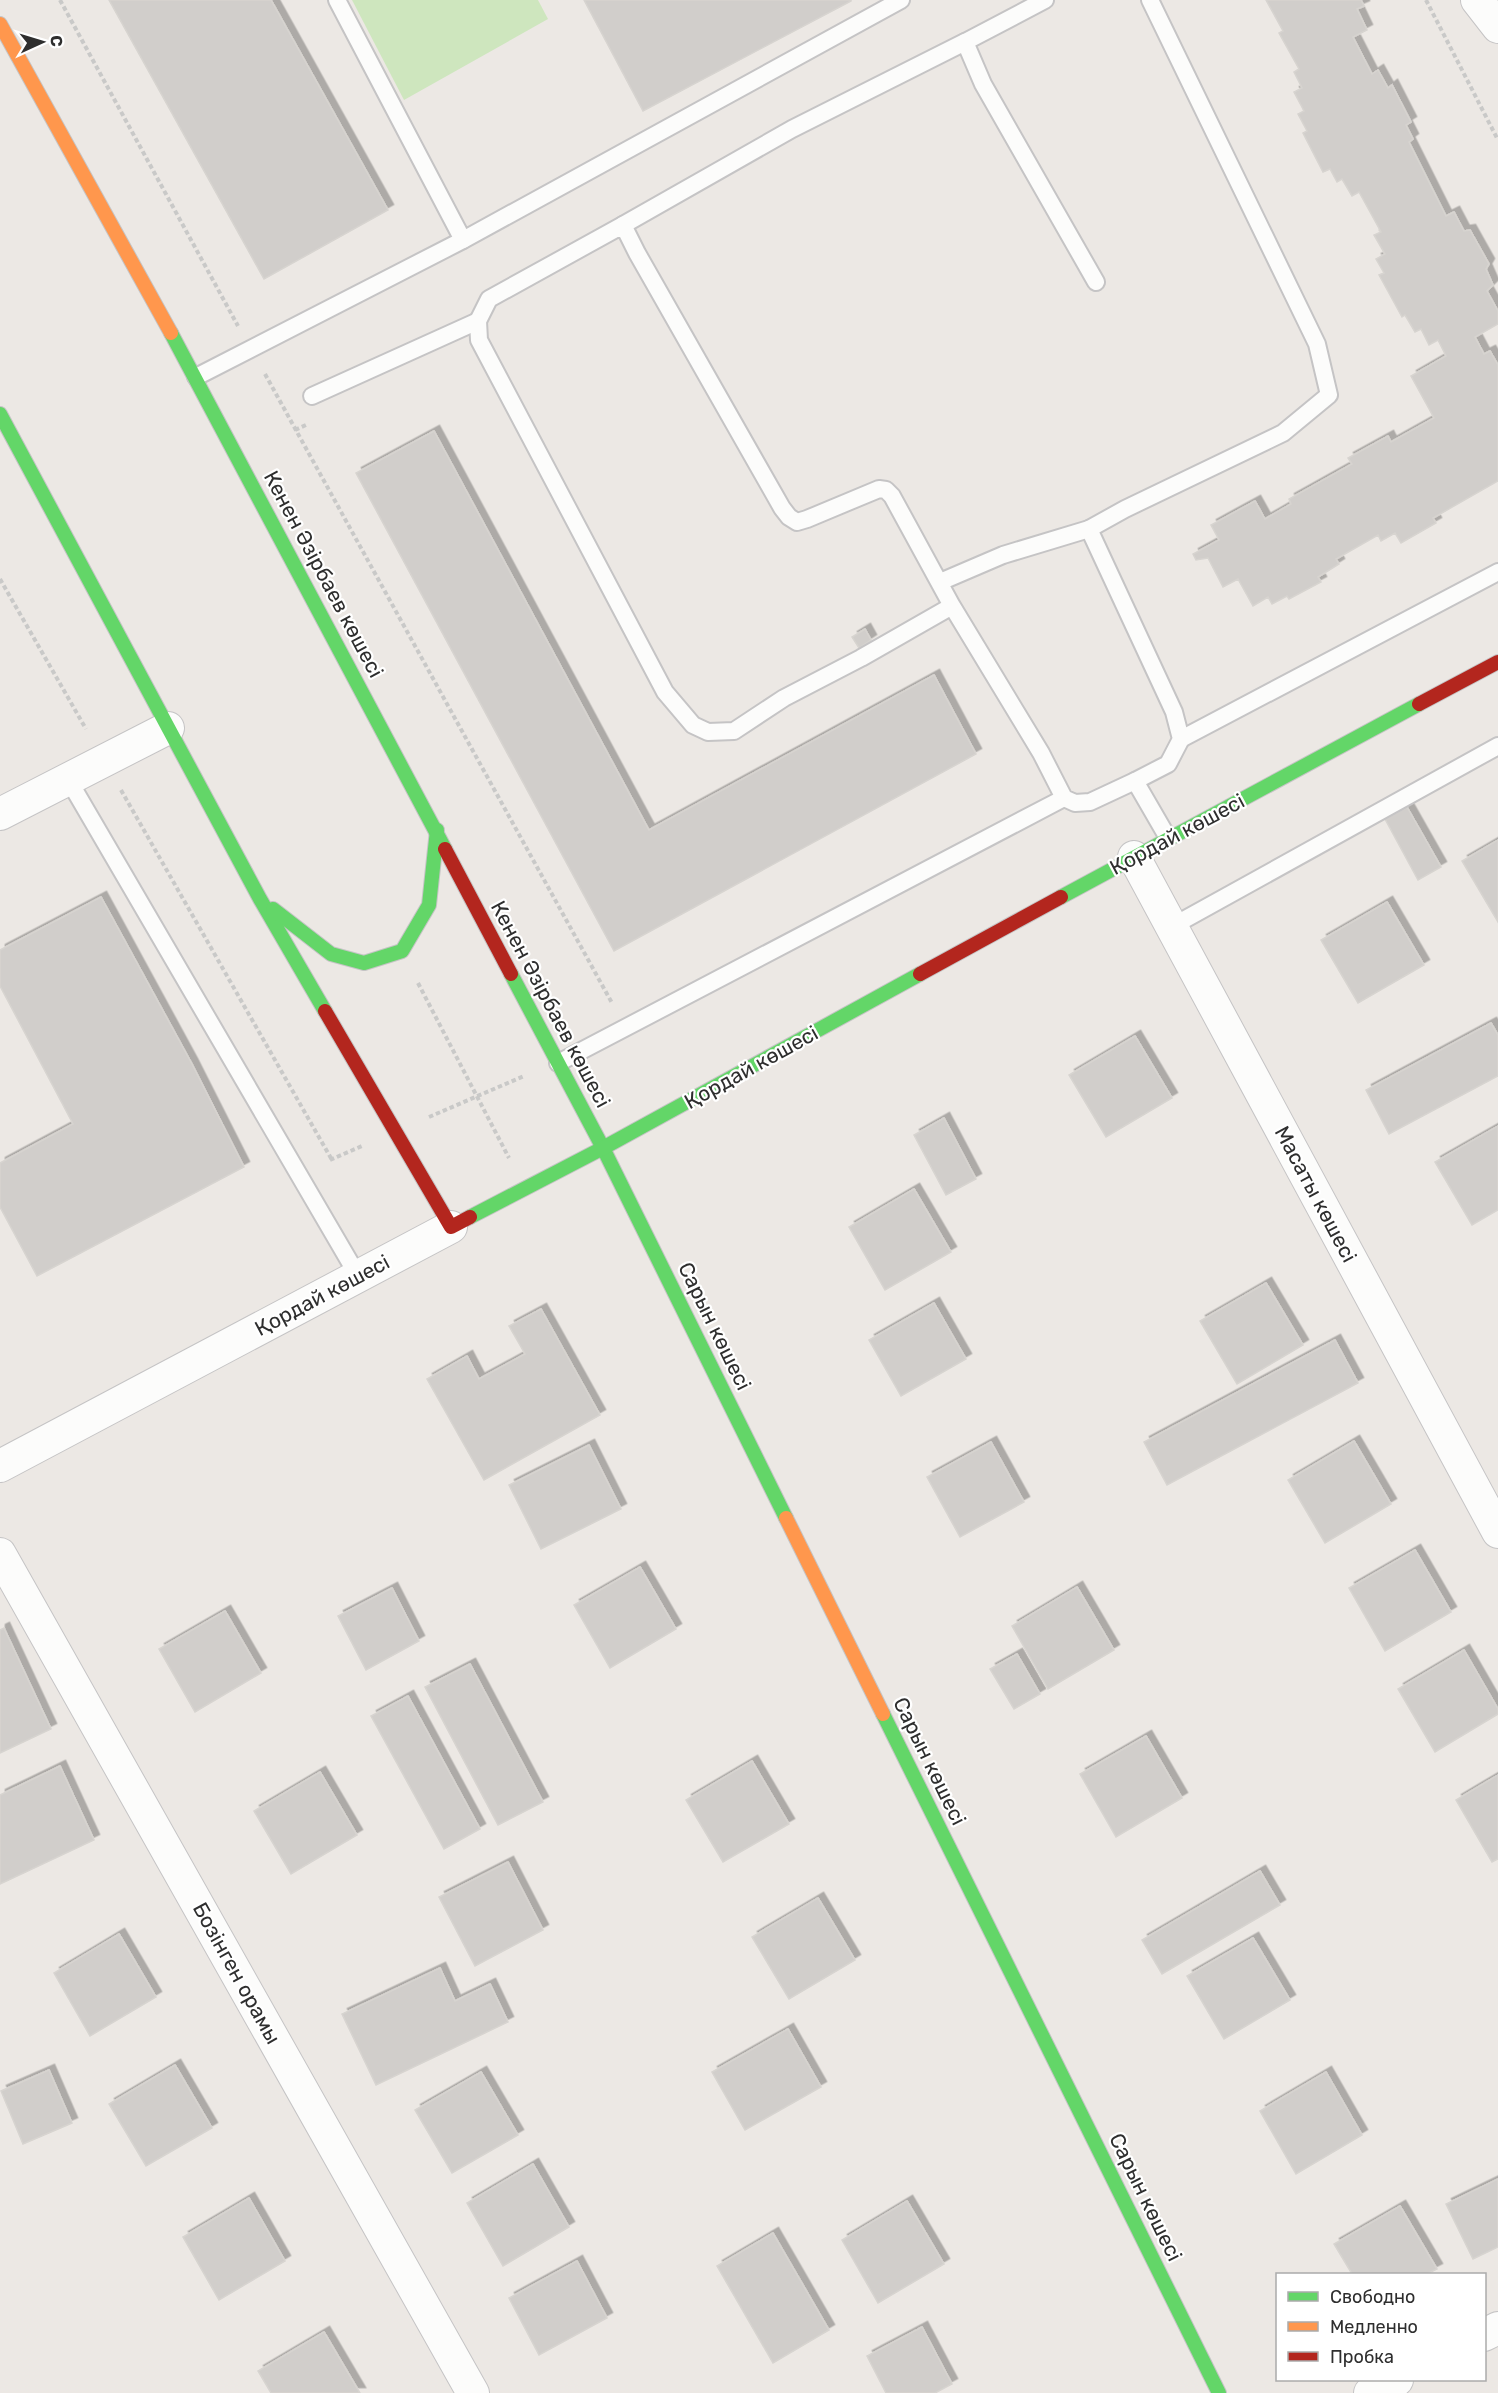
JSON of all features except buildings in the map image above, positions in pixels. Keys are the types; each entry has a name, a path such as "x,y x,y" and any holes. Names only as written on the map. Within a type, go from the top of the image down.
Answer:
{"street":[{"path":"1477,0 1498,27"},
{"name":"Кенен Әзірбаев көшесі","path":"0,24 196,377 603,1148"},
{"path":"0,414 260,899 451,1227"},
{"name":"Қордай көшесі","path":"0,1466 603,1148 1168,838 1498,662"},
{"path":"0,814 168,728"},
{"path":"260,899 331,954 364,963 402,951 429,905 436,830"},
{"name":"Масаты көшесі","path":"1134,857 1498,1532"},
{"name":"Сарын көшесі","path":"603,1148 1220,2393"},
{"name":"Бозінген орамы","path":"0,1554 473,2393"},
{"path":"1370,2393 1392,2381"}],"lane":[{"path":"337,0 463,240"},
{"path":"196,377 463,240 901,0"},
{"path":"952,606 861,658 784,698 734,731 708,732 693,725 665,692 479,340 478,321 489,299 792,129 1045,0"},
{"path":"940,582 1003,555 1089,529 1125,509 1283,433 1329,395 1317,344 1150,0"},
{"path":"965,42 983,84 1096,282"},
{"path":"623,225 654,284 789,517 797,522 879,489 886,490 892,496 952,606 1041,753 1064,798 1075,803 1090,802 1168,764 1181,739 1498,572"},
{"path":"312,396 478,321"},
{"path":"1089,529 1174,712 1181,739"},
{"path":"1171,927 1498,746"},
{"path":"68,779 358,1276"},
{"path":"1135,781 1168,838"},
{"path":"558,1063 1064,798"}],"path":[{"path":"60,0 250,349 626,1028"},
{"path":"1426,0 1498,140"},
{"path":"0,579 332,1160"},
{"path":"402,951 525,1188"}],"green space":[{"path":"352,0 538,0 548,19 404,100"}],"traffic: fast":[{"path":"171,333 445,849"},
{"path":"0,414 260,899 325,1011"},
{"path":"1061,897 1419,704"},
{"path":"273,909 331,954 364,963 402,951 429,905 437,830"},
{"path":"511,974 603,1148 786,1518"},
{"path":"470,1217 603,1148 920,974"},
{"path":"883,1714 1219,2393"}],"traffic: slow":[{"path":"0,24 171,333"},
{"path":"786,1518 883,1714"}],"traffic: jam":[{"path":"1419,704 1498,662"},
{"path":"445,849 511,974"},
{"path":"920,974 1061,897"},
{"path":"325,1011 451,1227 470,1217"}]}
